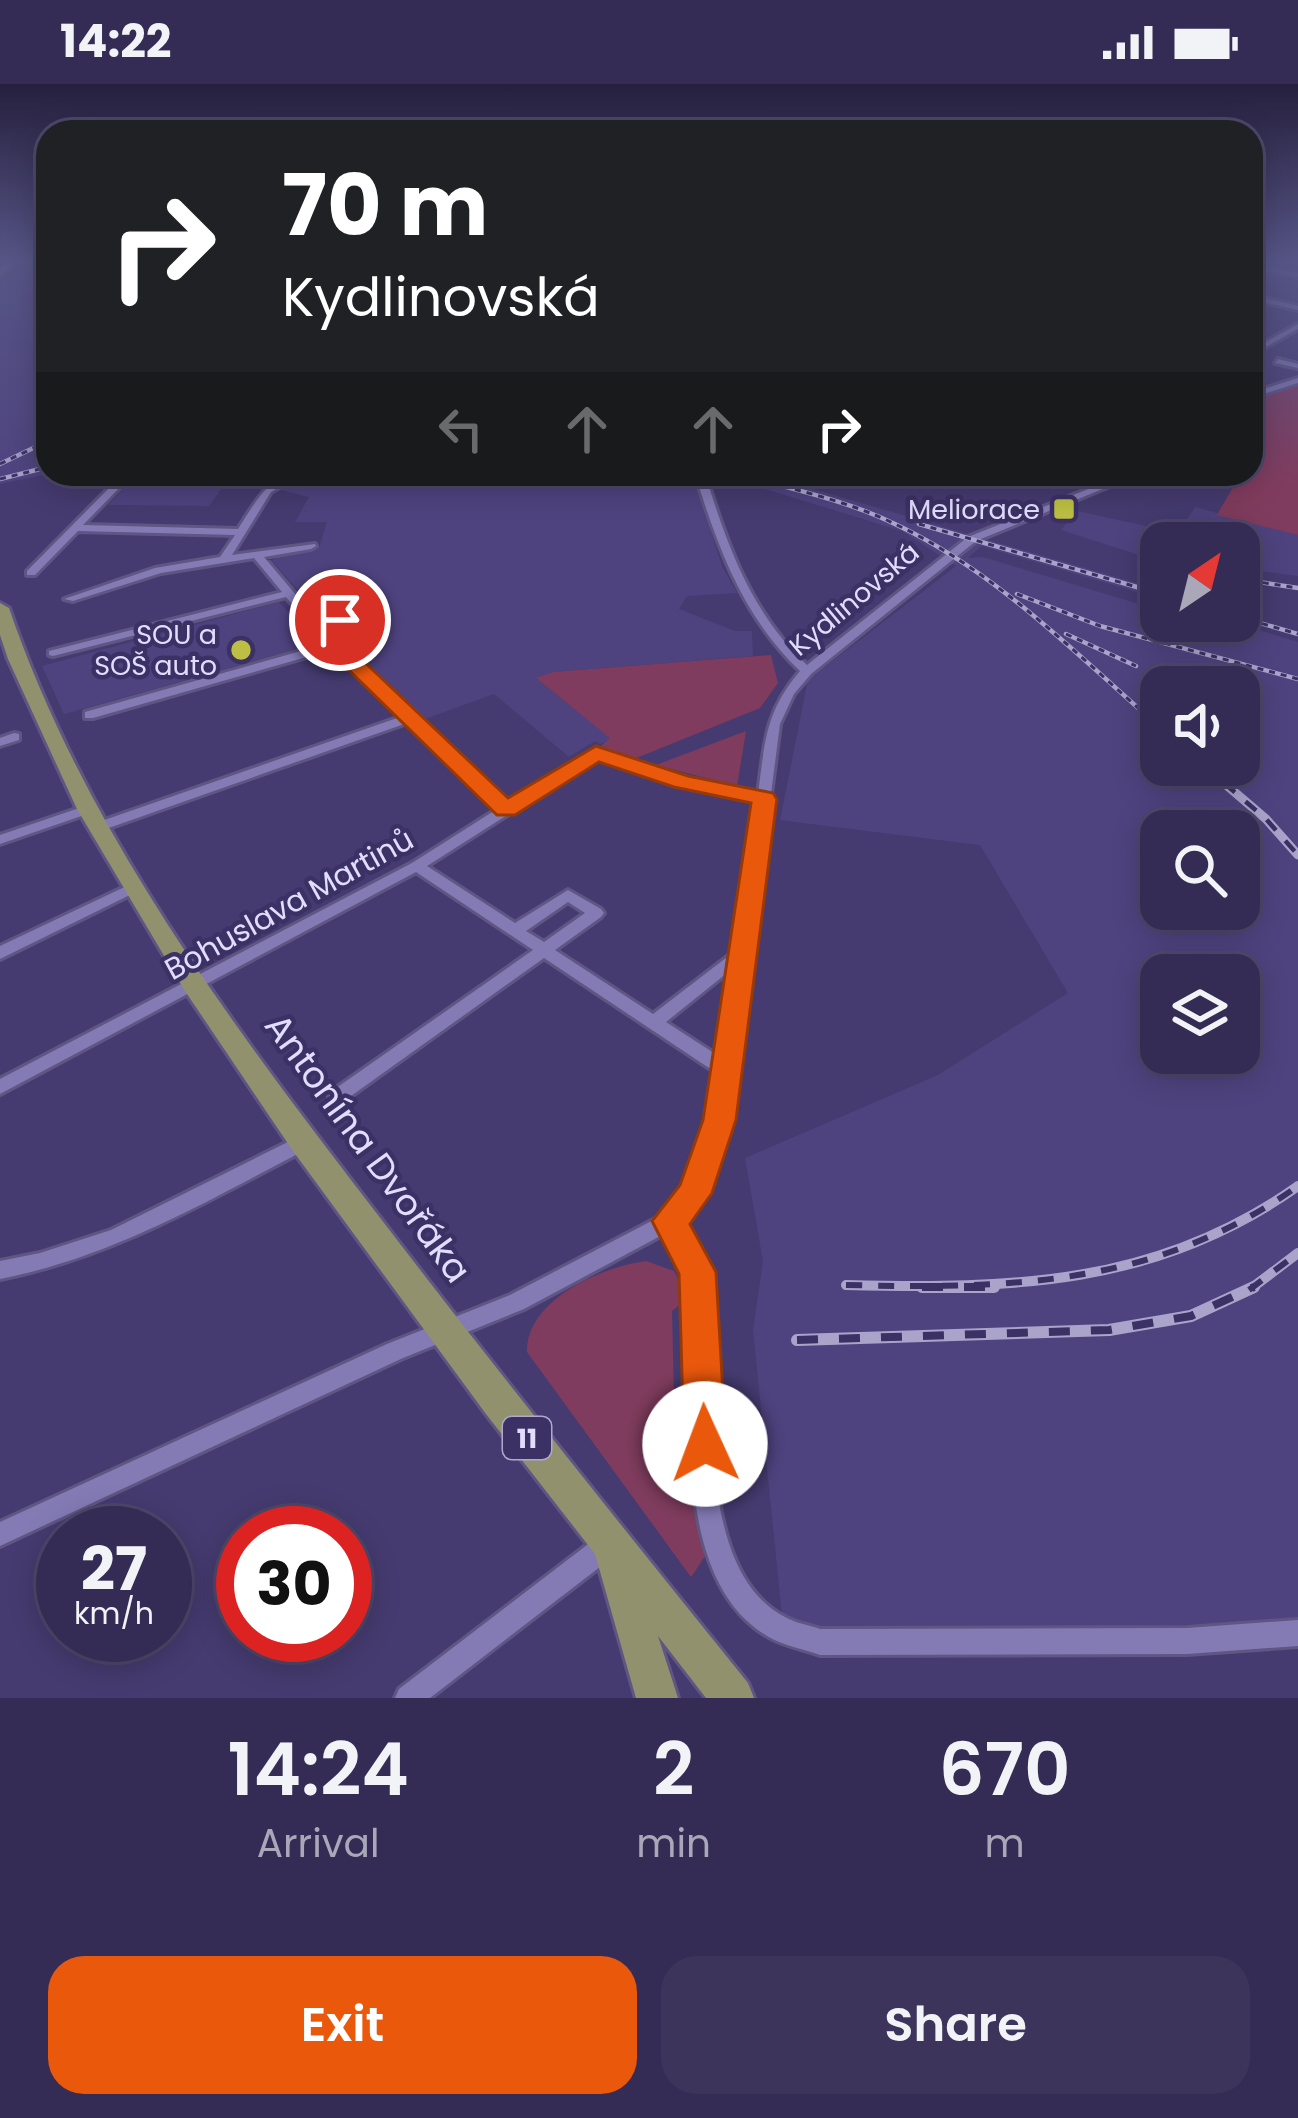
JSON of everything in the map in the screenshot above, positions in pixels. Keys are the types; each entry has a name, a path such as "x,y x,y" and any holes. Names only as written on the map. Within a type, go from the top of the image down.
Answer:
{"main road":[{"name":"Antonína Dvořáka","path":"6,638 93,818 194,984 304,1142 446,1331 733,1698"},
{"path":"608,1544 657,1698"}],"street":[{"path":"1278,361 1298,366"},
{"path":"1263,392 1298,380"},
{"path":"31,574 116,486"},
{"path":"225,558 275,486"},
{"path":"704,486 727,562 784,652 807,671"},
{"name":"Kydlinovská","path":"670,1221 706,1170 728,1071 774,724 788,693 807,671 972,539 1104,486"},
{"path":"75,528 240,532"},
{"path":"69,599 159,570 311,546"},
{"path":"256,554 334,646 506,810"},
{"path":"53,653 290,593"},
{"path":"322,632 337,625 341,613"},
{"path":"89,715 334,646"},
{"path":"0,840 93,818 409,718"},
{"name":"Bohuslava Martinů","path":"0,1087 417,866 596,753 682,782 764,799"},
{"path":"417,866 728,1071"},
{"path":"0,952 133,888"},
{"path":"338,1096 596,913 568,895 515,931"},
{"path":"654,1022 744,952"},
{"path":"0,1270 30,1266 99,1242 304,1142"},
{"path":"0,1534 554,1284 670,1221 698,1272 706,1484 714,1539 735,1592 785,1634 843,1642 1187,1641 1298,1633"},
{"path":"408,1698 608,1544"}],"shaded area":[{"path":"0,335 36,335 36,476 0,484"},
{"path":"1298,383 1298,535 1217,515 1234,486 1263,486 1263,395"},
{"path":"126,486 223,486 209,506 108,505"},
{"path":"266,486 697,486 722,566 737,593 687,596 679,609 735,631 752,631 753,656 553,672 537,679 612,739 595,741 569,757 494,694 425,719 352,651 272,561 281,552 319,548 327,522 295,522 309,497"},
{"path":"755,486 802,486 1140,584 1140,593 981,546 968,558 983,557 1140,603 1140,642 1260,642 1260,630 1298,642 1298,1622 784,1635 753,1330 763,1261 745,1158 938,1075 1068,993 980,845 780,820 808,680 956,566 902,531"},
{"path":"1195,507 1250,522 1185,522"},
{"path":"1077,511 1140,525 1140,555 1061,530"},
{"path":"1260,525 1298,535 1298,576 1260,571"},
{"path":"279,602 319,643 64,714 42,666"},
{"path":"771,655 778,683 760,708 634,759 601,746 610,738 536,678 553,672"},
{"path":"746,731 737,786 656,765"},
{"path":"646,1261 674,1271 688,1298 672,1311 676,1483 694,1497 708,1552 691,1577 527,1352 539,1317 569,1289 608,1270"}],"railway":[{"path":"0,464 36,447"},
{"path":"0,479 36,470"},
{"path":"781,486 858,509 933,544 1033,615 1140,710"},
{"path":"919,524 1140,588"},
{"path":"1260,582 1298,588"},
{"path":"1017,594 1100,626 1298,679"},
{"path":"1260,623 1298,634"},
{"path":"1066,634 1136,666"},
{"path":"1228,786 1298,855"},
{"path":"846,1285 1025,1282 1137,1262 1245,1219 1298,1186"},
{"path":"1251,1288 1298,1253"},
{"path":"922,1287 994,1287"},
{"path":"797,1340 1109,1330 1191,1316 1251,1288"}],"place":[{"name":"Meliorace","path":"1064,509"},
{"name":"SOU a SOŠ auto","path":"241,650"}],"route":[{"path":"340,620 322,632 506,810 596,753 682,782 764,799 720,1120 706,1170 670,1221 698,1272 705,1444"}]}
